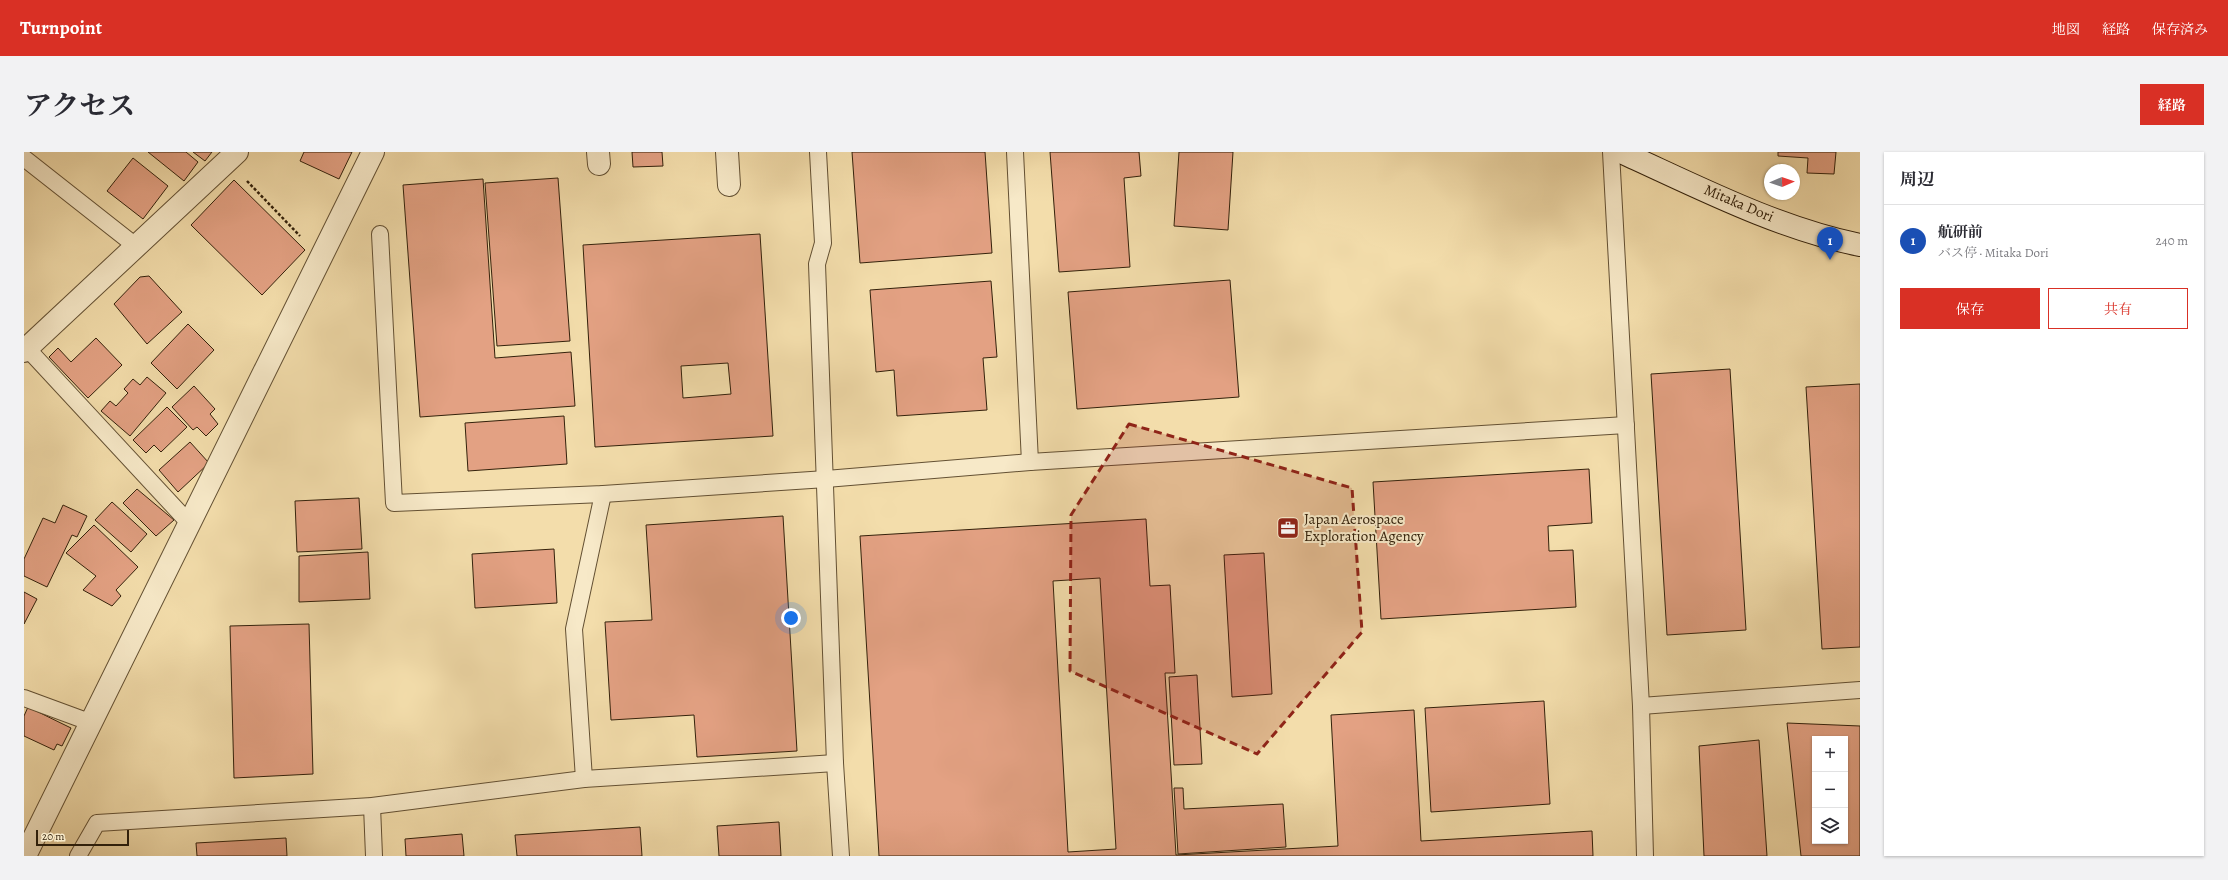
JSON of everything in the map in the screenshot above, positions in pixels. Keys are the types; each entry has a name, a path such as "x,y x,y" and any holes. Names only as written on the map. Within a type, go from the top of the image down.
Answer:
{"street":[{"path":"25,856 373,152"},
{"path":"727,152 730,186"},
{"name":"Mitaka Dori","path":"1621,152 1732,202 1836,240 1860,245"},
{"path":"25,348 138,247 232,157"}],"lane":[{"path":"818,152 823,243 817,264 826,479 835,763 841,856"},
{"path":"1015,152 1030,462"},
{"path":"1612,152 1642,706 1645,856"},
{"path":"24,158 138,247"},
{"path":"380,234 394,503 602,494 826,479 1030,462 1626,425"},
{"path":"25,348 190,524"},
{"path":"584,779 574,629 602,494"},
{"path":"1642,706 1860,690"},
{"path":"24,698 92,723"},
{"path":"78,856 97,823 372,806 584,779 835,763"},
{"path":"372,806 374,856"}],"path":[{"path":"232,157 321,257"}],"highlighted area":[{"path":"1129,424 1352,488 1362,632 1257,754 1070,671 1071,515"}],"building":[{"path":"148,152 186,152 198,162 184,181"},
{"path":"193,152 212,152 205,161"},
{"path":"304,152 352,152 339,179 300,161"},
{"path":"632,152 662,152 663,166 633,167"},
{"path":"852,152 985,152 992,253 860,263"},
{"path":"1050,152 1139,152 1141,176 1124,178 1130,267 1059,272"},
{"path":"1179,152 1233,152 1228,230 1174,226"},
{"path":"1778,152 1836,152 1834,174 1807,173 1808,158 1778,156"},
{"path":"133,158 168,186 143,219 107,191"},
{"path":"558,178 570,341 497,346 485,183"},
{"path":"483,179 495,358 571,352 575,406 420,417 403,185"},
{"path":"234,180 305,250 262,295 191,225"},
{"path":"760,234 773,436 595,447 583,245","holes":["728,363 731,394 683,398 681,366"]},
{"path":"149,276 182,312 147,344 114,304 140,277"},
{"path":"1230,280 1239,397 1077,409 1068,292"},
{"path":"991,281 997,357 983,358 987,410 897,416 894,370 876,372 870,290"},
{"path":"188,324 214,350 177,389 151,363"},
{"path":"96,338 122,365 88,398 49,357 58,348 71,362"},
{"path":"1730,369 1746,630 1667,635 1651,374"},
{"path":"147,377 166,393 130,436 101,411 110,401 116,406 128,393 124,389 133,379 140,385"},
{"path":"1860,384 1860,647 1822,649 1806,387"},
{"path":"194,386 215,409 210,414 218,424 206,436 197,427 193,430 172,407"},
{"path":"167,407 187,427 161,452 154,445 146,453 133,440"},
{"path":"564,416 567,464 468,471 465,423"},
{"path":"190,442 209,463 178,492 159,470"},
{"path":"1589,469 1592,523 1548,526 1549,551 1573,550 1576,607 1381,619 1373,482"},
{"path":"137,489 174,520 156,536 123,503"},
{"path":"359,498 362,549 297,552 295,501"},
{"path":"112,502 147,534 131,552 95,520"},
{"path":"63,505 87,516 77,537 72,535 47,587 24,576 24,559 43,518 55,523"},
{"path":"783,516 797,751 697,757 694,715 611,720 605,622 652,620 646,525"},
{"path":"1146,519 1150,586 1170,585 1175,673 1165,673 1176,855 1338,846 1331,715 1414,710 1421,841 1592,831 1593,856 879,856 860,536","holes":["1100,578 1116,849 1068,852 1053,581"]},
{"path":"94,525 138,567 116,590 121,596 112,606 83,590 96,576 66,553"},
{"path":"554,549 557,603 475,608 472,554"},
{"path":"368,552 370,599 299,602 299,556"},
{"path":"1264,553 1272,694 1232,697 1224,555"},
{"path":"24,592 37,599 24,624"},
{"path":"309,624 313,774 234,778 230,626"},
{"path":"1197,675 1202,764 1174,765 1169,677"},
{"path":"1544,701 1550,804 1431,812 1425,708"},
{"path":"28,707 71,728 62,746 57,744 54,750 24,736 24,716"},
{"path":"1787,723 1860,726 1860,856 1801,856"},
{"path":"1759,740 1767,856 1704,856 1699,746"},
{"path":"1174,788 1183,788 1184,809 1283,804 1286,847 1178,854"},
{"path":"779,822 781,856 719,856 717,826"},
{"path":"640,827 642,856 517,856 515,835"},
{"path":"462,834 464,856 406,856 405,839"},
{"path":"286,838 287,856 197,856 196,843"}],"place":[{"name":"航研前","path":"1830,260"},
{"name":"Japan Aerospace Exploration Agency","path":"1288,528"}]}
